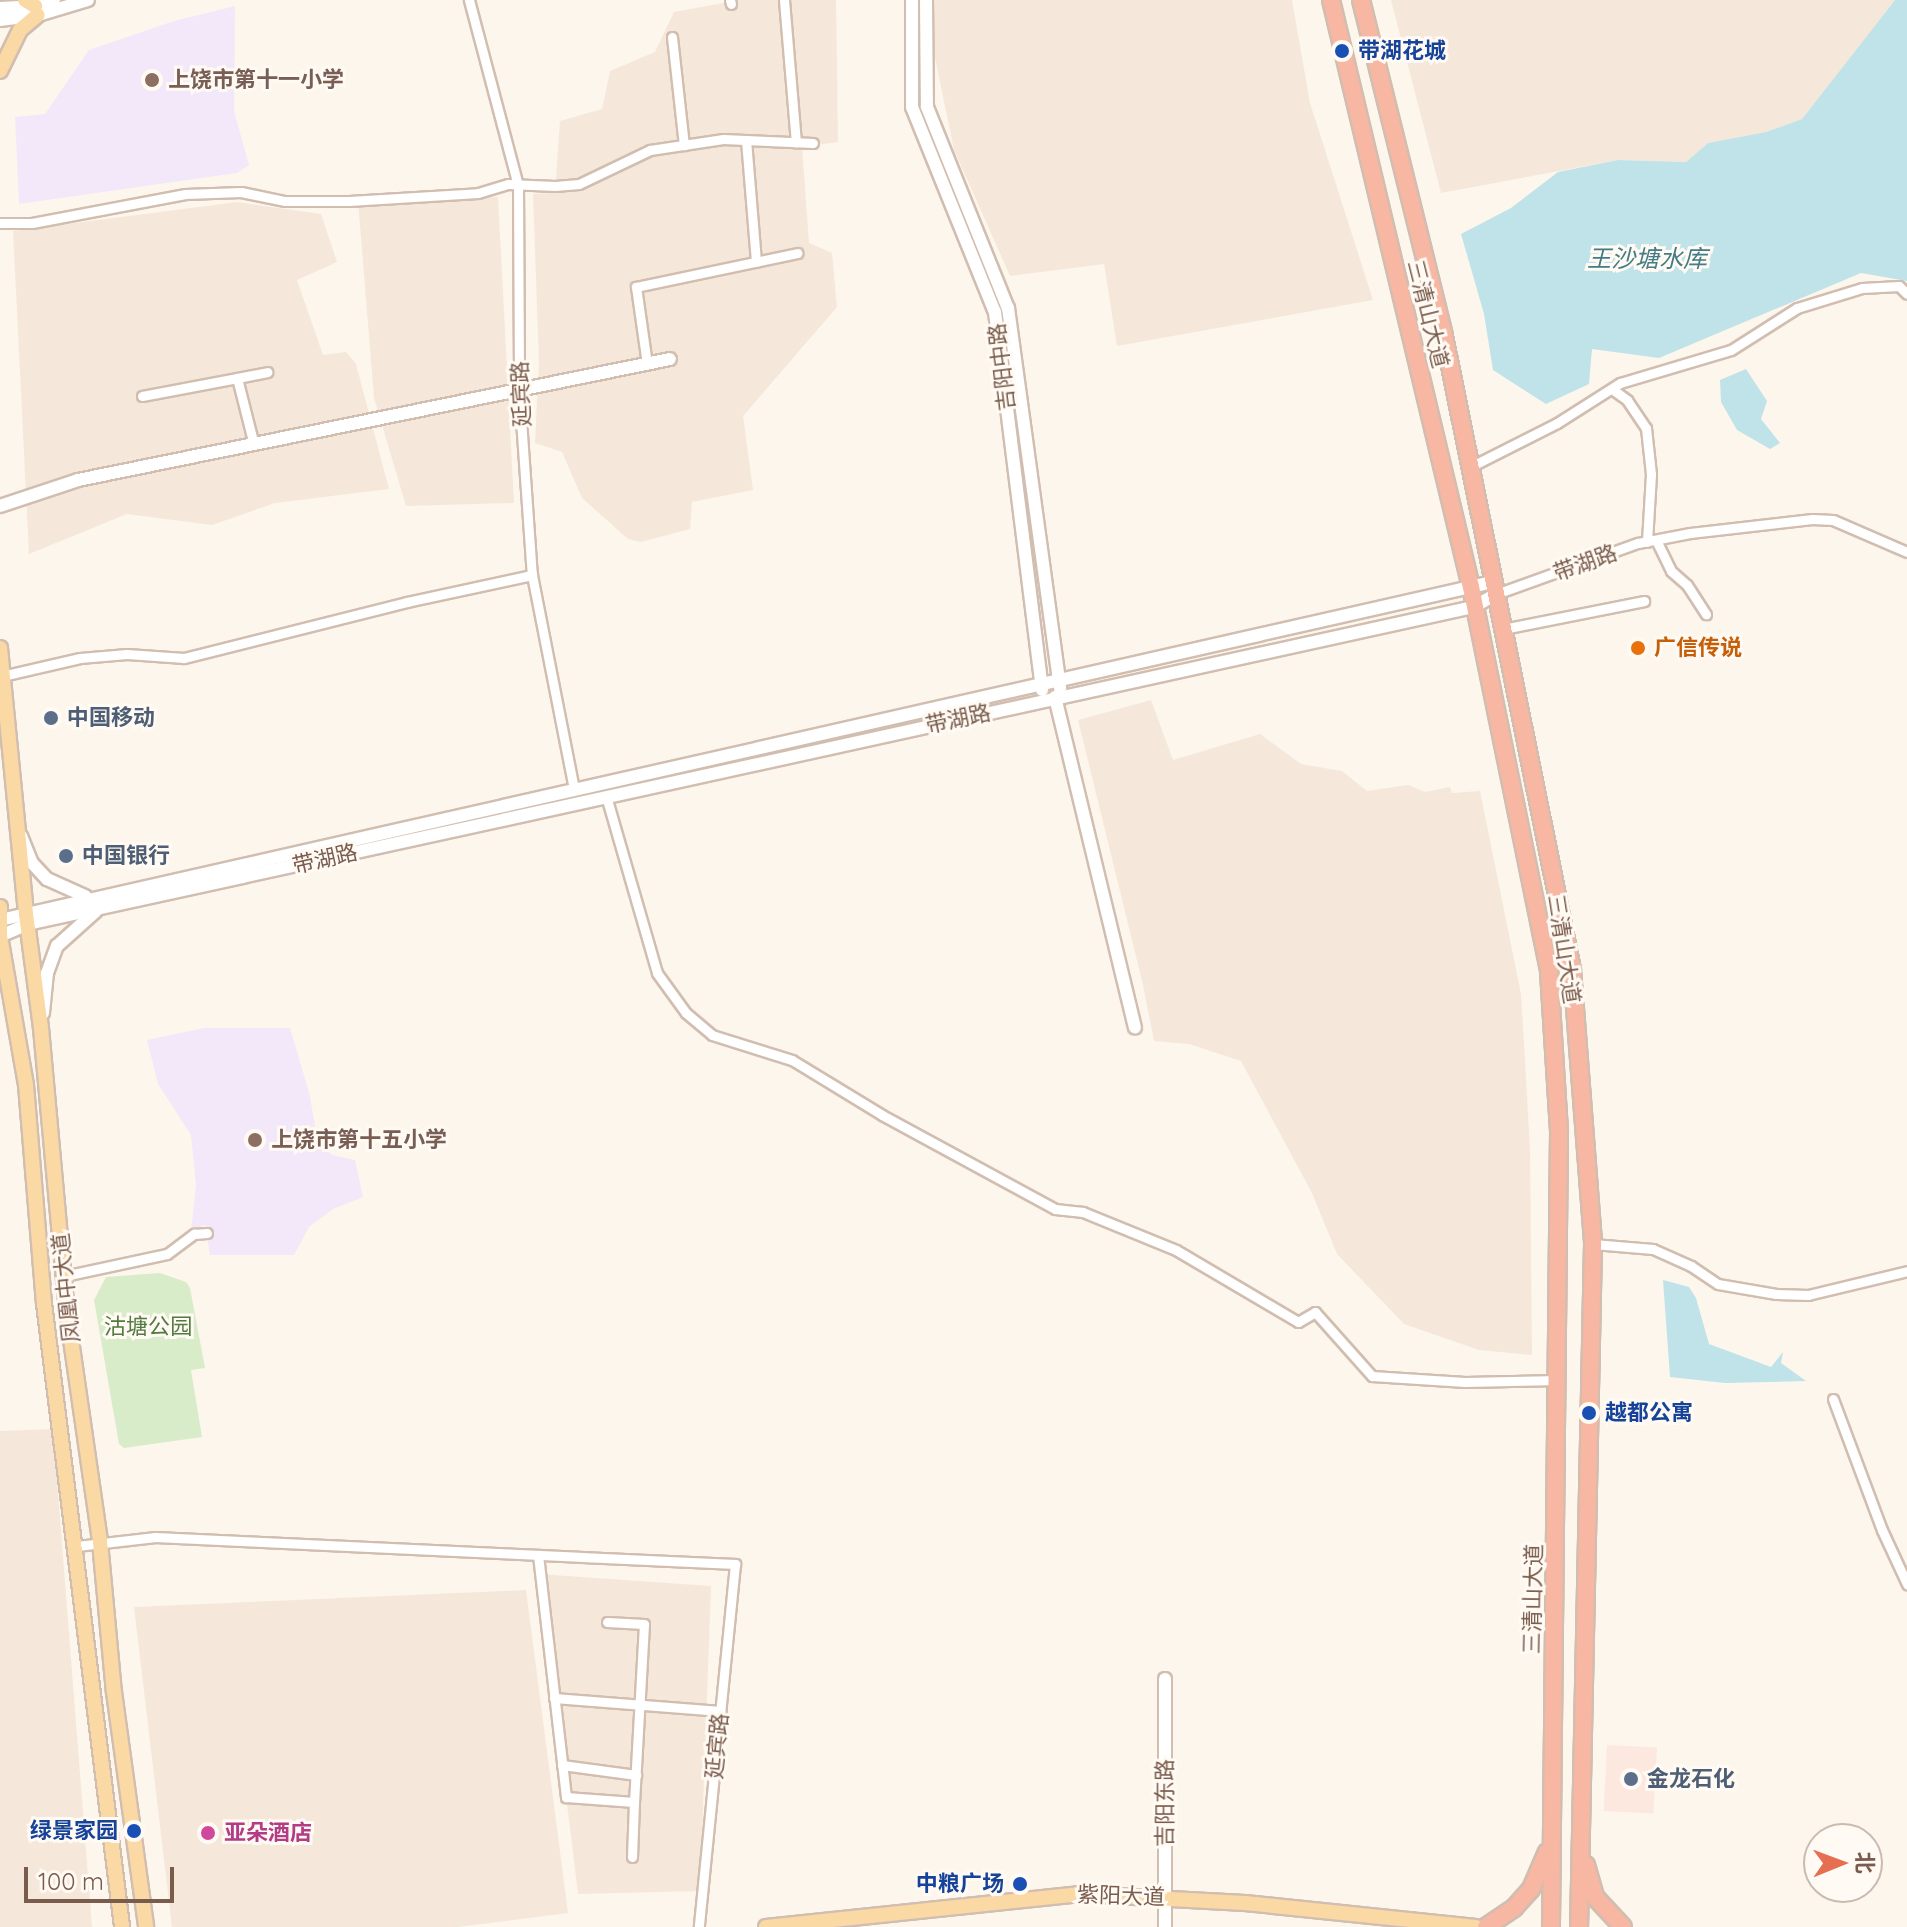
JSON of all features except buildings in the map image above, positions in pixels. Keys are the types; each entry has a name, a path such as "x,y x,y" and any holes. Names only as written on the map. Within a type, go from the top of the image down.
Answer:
{"highway":[{"name":"三清山大道","path":"1331,0 1471,587 1549,972 1559,1133 1559,1380 1551,1927"},
{"name":"三清山大道","path":"1361,0 1444,336 1572,969 1593,1244 1579,1927"},
{"path":"1486,1927 1514,1908 1531,1889 1551,1844"},
{"path":"1581,1849 1595,1897 1623,1927"}],"main road":[{"path":"0,20 54,0"},
{"path":"0,8 88,0"},
{"name":"吉阳中路","path":"912,0 912,107 995,312 1040,685 1054,697"},
{"name":"吉阳中路","path":"926,0 927,107 1008,308 1058,681 1054,697 1135,1027"},
{"path":"0,71 33,7"},
{"path":"0,506 78,480 670,359"},
{"name":"带湖路","path":"0,936 27,919 88,897 1471,587 1494,588"},
{"name":"带湖路","path":"1,915 27,919 98,910 1054,697 1474,607 1494,588"},
{"name":"凤凰中大道","path":"0,648 64,1276 100,1542 114,1692 146,1927"},
{"path":"17,827 32,863 47,879 88,897"},
{"path":"41,1028 47,973 57,946 98,910"},
{"name":"凤凰中大道","path":"1,915 0,936 26,1085 44,1303 77,1546 122,1927"},
{"path":"0,977 12,993"},
{"name":"吉阳东路","path":"1165,1679 1165,1927"},
{"name":"紫阳大道","path":"766,1927 1015,1898 1078,1894 1166,1897 1476,1927"}],"street":[{"name":"延宾路","path":"469,0 518,185 519,391 532,575 574,790"},
{"path":"784,0 796,142"},
{"path":"672,37 684,145"},
{"path":"0,223 32,223 185,194 241,192 285,201 349,201 478,193 518,185 579,184 650,150 723,139 813,143"},
{"path":"746,140 756,262"},
{"path":"647,364 636,287 797,253"},
{"path":"1470,467 1557,423 1620,383 1731,350 1797,308 1862,288 1899,286 1907,294"},
{"path":"142,396 267,372"},
{"path":"237,378 254,445"},
{"path":"1612,389 1627,400 1646,428 1651,474 1651,541 1706,614"},
{"name":"带湖路","path":"1494,588 1651,541 1690,533 1833,520 1907,552"},
{"path":"2,676 80,658 127,654 184,658 407,602 532,575"},
{"path":"1503,629 1644,601"},
{"path":"606,796 657,973 686,1013 712,1035 792,1060 882,1115 1055,1209 1083,1212 1176,1250 1298,1322 1315,1312 1372,1376 1465,1382 1559,1380"},
{"path":"64,1276 167,1254 194,1234 207,1233"},
{"path":"1593,1244 1653,1249 1691,1266 1718,1284 1776,1294 1808,1295 1907,1271"},
{"path":"1833,1399 1882,1530 1907,1584"},
{"path":"77,1546 155,1537 538,1555 566,1797 634,1802"},
{"name":"延宾路","path":"538,1555 735,1564 699,1927"},
{"path":"607,1622 644,1624 632,1857"},
{"path":"554,1698 720,1711"},
{"path":"562,1765 636,1775"}],"shaded area":[{"path":"740,0 836,0 838,142 802,147 809,243 832,253 837,307 743,416 753,490 692,502 690,529 641,542 628,539 582,498 562,452 535,443 539,362 533,194 555,193 560,121 602,109 610,71 655,52 674,12"},
{"path":"932,0 1292,0 1310,103 1373,300 1117,346 1104,264 1010,276 954,150 934,53"},
{"name":"带湖花城","path":"1391,0 1895,0 1802,119 1766,132 1708,143 1686,162 1618,160 1441,193"},
{"name":"上饶市第十一小学","path":"235,6 234,111 249,165 237,173 19,204 15,117 45,114 89,50 174,21"},
{"path":"498,197 514,503 406,506 374,398 358,200"},
{"path":"237,202 321,214 337,262 297,280 323,355 346,352 356,364 389,489 275,503 212,525 127,514 29,554 13,231"},
{"path":"1151,700 1173,760 1260,734 1301,764 1342,771 1367,791 1408,785 1425,792 1450,787 1452,793 1480,791 1521,994 1530,1148 1532,1355 1479,1350 1404,1324 1337,1254 1312,1193 1241,1061 1189,1044 1154,1041 1078,720"},
{"name":"上饶市第十五小学","path":"204,1028 290,1028 310,1096 318,1144 332,1155 355,1160 363,1197 333,1209 309,1227 294,1255 210,1255 205,1225 191,1231 196,1185 191,1135 158,1084 147,1040"},
{"path":"53,1429 92,1927 0,1927 0,1431"},
{"path":"539,1574 711,1586 700,1891 578,1894"},
{"path":"526,1590 568,1913 458,1927 172,1927 134,1607"},
{"path":"1607,1745 1657,1748 1653,1814 1604,1811"}],"green space":[{"name":"沽塘公园","path":"160,1273 186,1282 190,1288 205,1368 191,1370 202,1437 124,1448 119,1444 94,1300 106,1277"}],"water":[{"name":"王沙塘水库","path":"1895,0 1907,0 1907,281 1861,273 1659,358 1592,349 1589,384 1546,404 1493,370 1484,314 1461,234 1511,208 1558,172 1618,160 1686,162 1708,143 1766,132 1802,119"},
{"path":"1746,369 1767,401 1761,419 1780,443 1770,449 1737,430 1721,402 1720,380"},
{"path":"1663,1280 1689,1287 1696,1298 1709,1344 1771,1367 1783,1352 1781,1363 1806,1381 1725,1383 1670,1377"}],"place":[{"name":"带湖花城","path":"1342,51"},
{"name":"上饶市第十一小学","path":"152,80"},
{"name":"广信传说","path":"1638,648"},
{"name":"中国移动","path":"51,718"},
{"name":"中国银行","path":"66,856"},
{"name":"上饶市第十五小学","path":"255,1140"},
{"name":"越都公寓","path":"1589,1413"},
{"name":"金龙石化","path":"1631,1779"},
{"name":"绿景家园","path":"134,1831"},
{"name":"亚朵酒店","path":"208,1833"},
{"name":"中粮广场","path":"1020,1884"}]}
